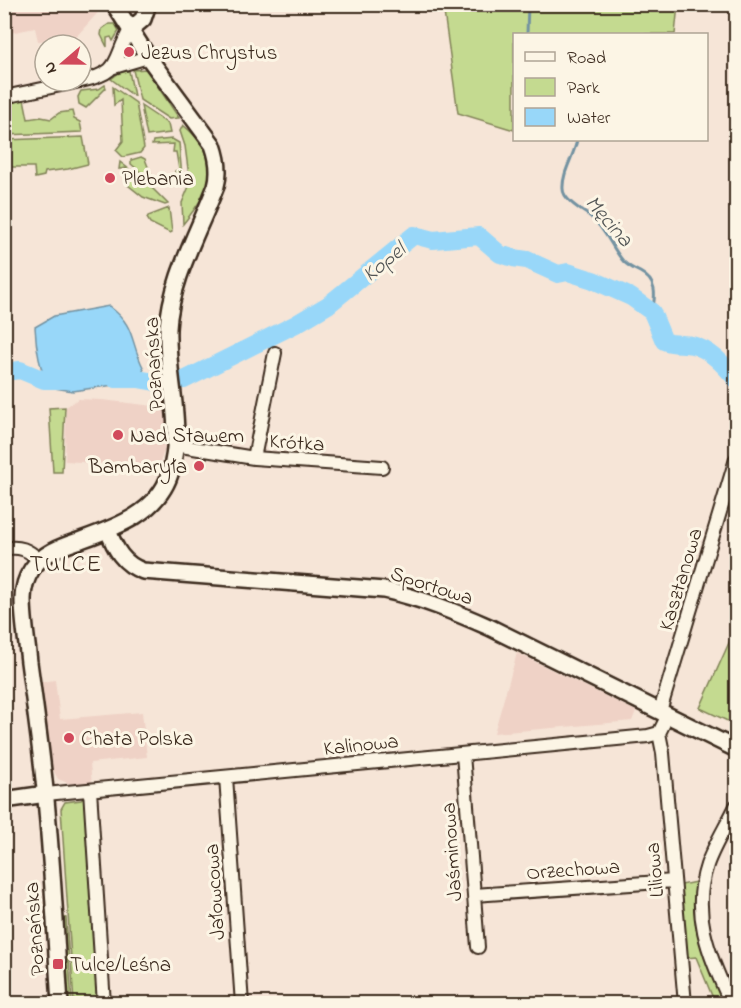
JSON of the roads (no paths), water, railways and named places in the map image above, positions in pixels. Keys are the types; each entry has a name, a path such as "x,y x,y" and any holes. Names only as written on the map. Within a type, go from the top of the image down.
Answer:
{"street":[{"name":"Poznańska","path":"60,1004 46,794 23,604 24,590 27,577 39,560 58,548 108,530 138,514 155,501 170,474 177,419 168,329 170,310 180,276 216,186 219,167 209,140 148,57 114,4"},
{"path":"114,67 130,30 143,19 148,4"},
{"path":"93,78 105,74 114,67 148,57"},
{"path":"4,97 33,91"},
{"path":"254,458 275,353"},
{"name":"Krótka","path":"175,445 254,458 382,467"},
{"name":"Kasztanowa","path":"664,713 736,459"},
{"name":"Sportowa","path":"108,530 124,561 143,571 343,585 408,595 447,608 736,749"},
{"path":"4,549 14,547 24,549 39,560"},
{"path":"659,733 664,713"},
{"name":"Kalinowa","path":"46,794 648,736 659,733"},
{"name":"Liliowa","path":"659,733 663,753 685,1004"},
{"name":"Jaśminowa","path":"464,754 478,947"},
{"name":"Jałowcowa","path":"226,777 242,1004"},
{"path":"90,790 105,1004"},
{"path":"4,800 46,794"},
{"path":"731,1004 707,948 702,926 701,903 708,862 736,806"},
{"name":"Orzechowa","path":"474,895 674,881"}],"water":[{"path":"109,306 124,321 131,335 144,369 138,379 134,382 73,391 48,387 38,358 35,327 54,316"}],"waterway":[{"name":"Męcina","path":"527,33 528,4"},
{"name":"Męcina","path":"577,141 564,176 564,193 570,201 596,222 624,262 650,280 654,289 652,312"},
{"name":"Kopel","path":"115,379 155,382 184,380 296,324 328,305 414,235 433,240 479,236 500,254 527,260 558,274 568,272 593,280 631,297 652,312 664,341 692,345 705,350 736,379"},
{"name":"Kopel","path":"4,372 20,370 44,380 70,380"}],"place":[{"name":"Jezus Chrystus","path":"129,52"},
{"name":"Plebania","path":"110,178"},
{"name":"Nad Stawem","path":"118,435"},
{"name":"Bambaryła","path":"199,466"},
{"name":"Chata Polska","path":"69,738"},
{"name":"Tulce/Leśna","path":"58,964"}],"district":[{"name":"TULCE","path":"66,563"}]}
